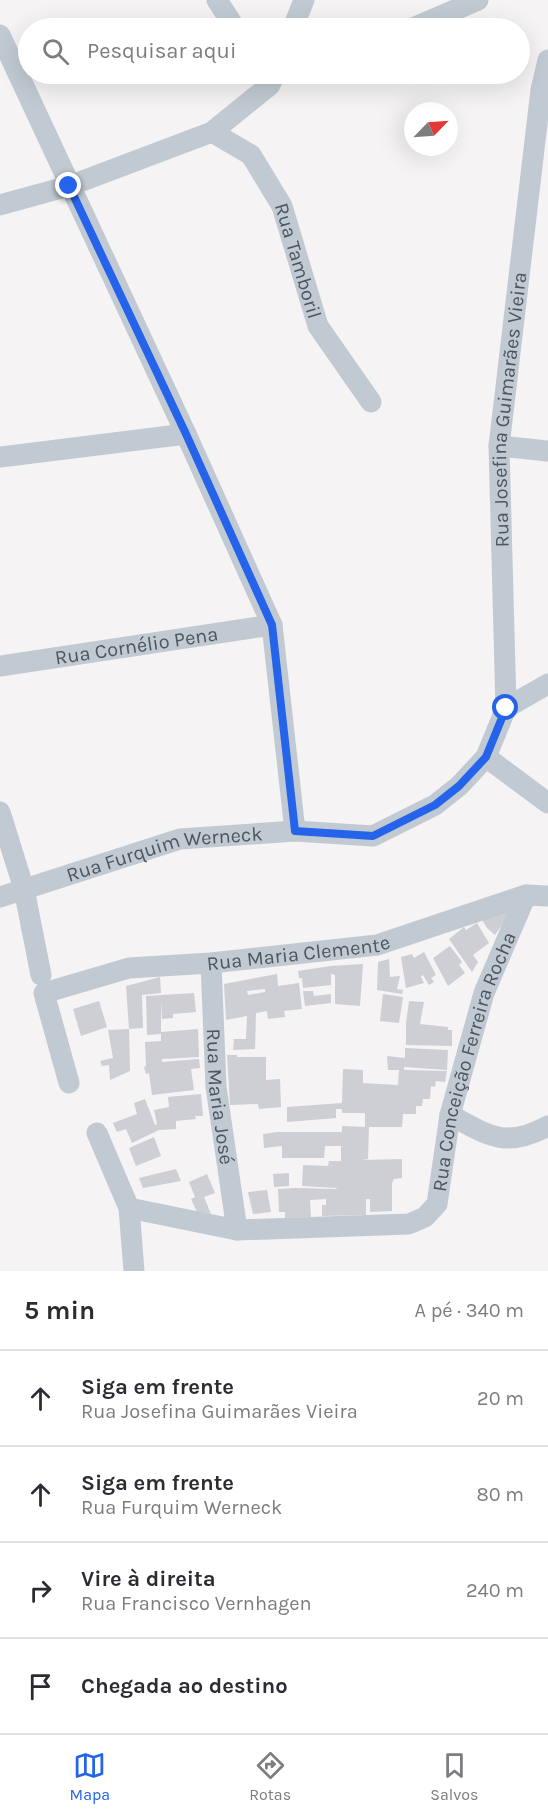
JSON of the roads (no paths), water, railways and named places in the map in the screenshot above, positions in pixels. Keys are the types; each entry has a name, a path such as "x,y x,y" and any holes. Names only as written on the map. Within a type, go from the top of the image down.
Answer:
{"street":[{"path":"218,0 229,18"},
{"path":"297,18 304,0"},
{"path":"436,18 478,0"},
{"path":"0,35 18,74"},
{"name":"Rua Josefina Guimarães Vieira","path":"486,757 506,708 499,446 540,102 548,60"},
{"path":"22,84 186,434 272,625 295,831"},
{"path":"0,205 69,186 212,132 262,84"},
{"name":"Rua Tamboril","path":"212,132 251,154 282,206 318,326 371,402"},
{"path":"0,457 186,434"},
{"path":"499,446 548,451"},
{"name":"Rua Cornélio Pena","path":"0,666 272,625"},
{"path":"506,708 548,684"},
{"path":"486,757 548,803"},
{"name":"Rua Furquim Werneck","path":"0,897 180,839 295,831 373,836 435,805 459,786 486,757"},
{"path":"0,812 24,889 42,984 69,1083"},
{"name":"Rua Maria Clemente","path":"42,984 129,968 211,963 376,945 526,895 548,896"},
{"name":"Rua Conceição Ferreira Rocha","path":"129,1208 237,1230 409,1224 425,1217 437,1204 450,1115 484,993 526,895"},
{"name":"Rua Maria José","path":"211,963 216,1087 237,1230"},
{"path":"450,1115 488,1135 508,1139 534,1134 548,1126"},
{"path":"97,1133 129,1208 134,1271"}]}
